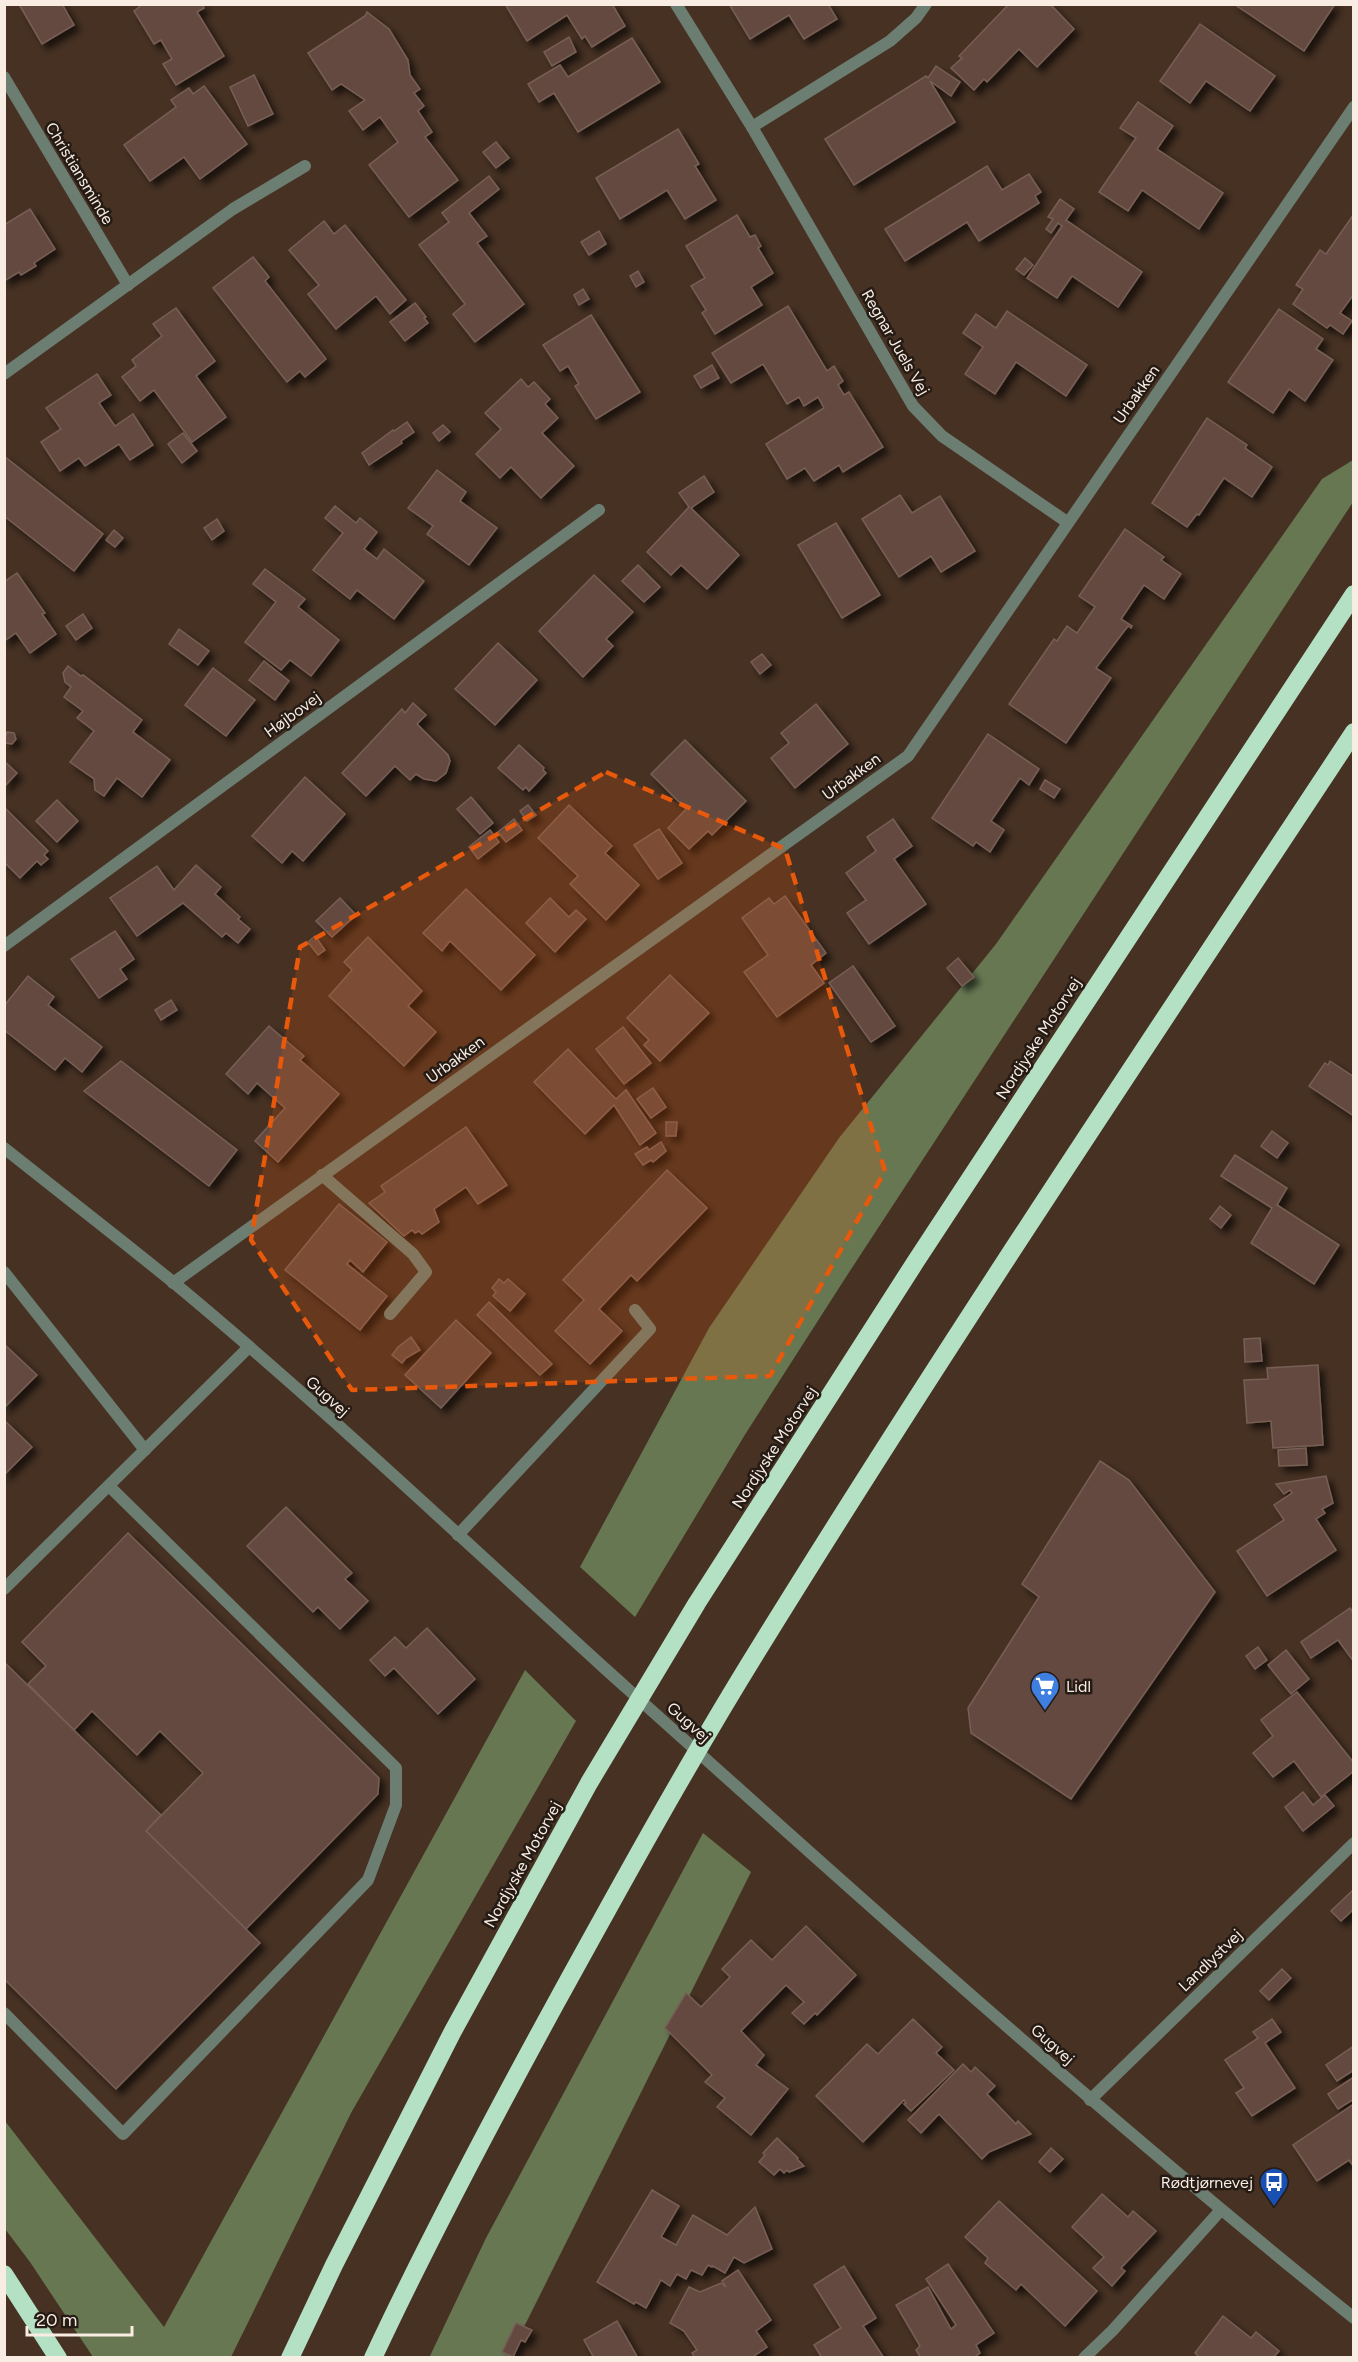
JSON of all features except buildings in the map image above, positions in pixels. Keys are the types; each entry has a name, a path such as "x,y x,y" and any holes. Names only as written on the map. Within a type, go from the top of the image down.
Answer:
{"highway":[{"name":"Nordjyske Motorvej","path":"290,2358 334,2265 453,2031 589,1783 697,1603 916,1261 1353,594"},
{"path":"373,2358 517,2074 648,1835 760,1647 1030,1222 1353,732"},
{"path":"4,2274 58,2358"}],"street":[{"name":"Regnar Juels Vej","path":"676,4 752,128 913,406 942,436 1067,522"},
{"path":"752,128 890,42 916,18 926,4"},
{"name":"Christiansminde","path":"4,78 128,285"},
{"name":"Urbakken","path":"173,1283 908,756 1353,107"},
{"path":"4,374 233,209 305,166"},
{"name":"Højbovej","path":"4,946 598,510"},
{"name":"Gugvej","path":"4,1148 249,1347 1090,2100 1220,2211 1353,2318"},
{"path":"322,1175 413,1254 426,1272 390,1314"},
{"path":"6,1276 145,1450"},
{"path":"458,1535 650,1329 635,1311"},
{"path":"4,1589 249,1347"},
{"path":"4,2013 123,2134 368,1880 396,1805 396,1768 109,1486"},
{"name":"Landlystvej","path":"1090,2100 1353,1843"},
{"path":"1084,2358 1113,2330 1220,2211"}],"highlighted area":[{"path":"606,772 785,849 885,1171 770,1376 352,1390 251,1240 300,947"}],"green space":[{"path":"1353,460 1353,502 846,1277 746,1433 635,1617 580,1567 709,1328 839,1138 996,944 1322,479"},
{"path":"525,1670 576,1721 351,2113 231,2357 93,2357 30,2262 5,2229 5,2121 164,2327"},
{"path":"703,1833 751,1872 509,2357 429,2358 486,2238"}],"place":[{"name":"Lidl","path":"1045,1712"},
{"name":"Rødtjørnevej","path":"1274,2208"}]}
